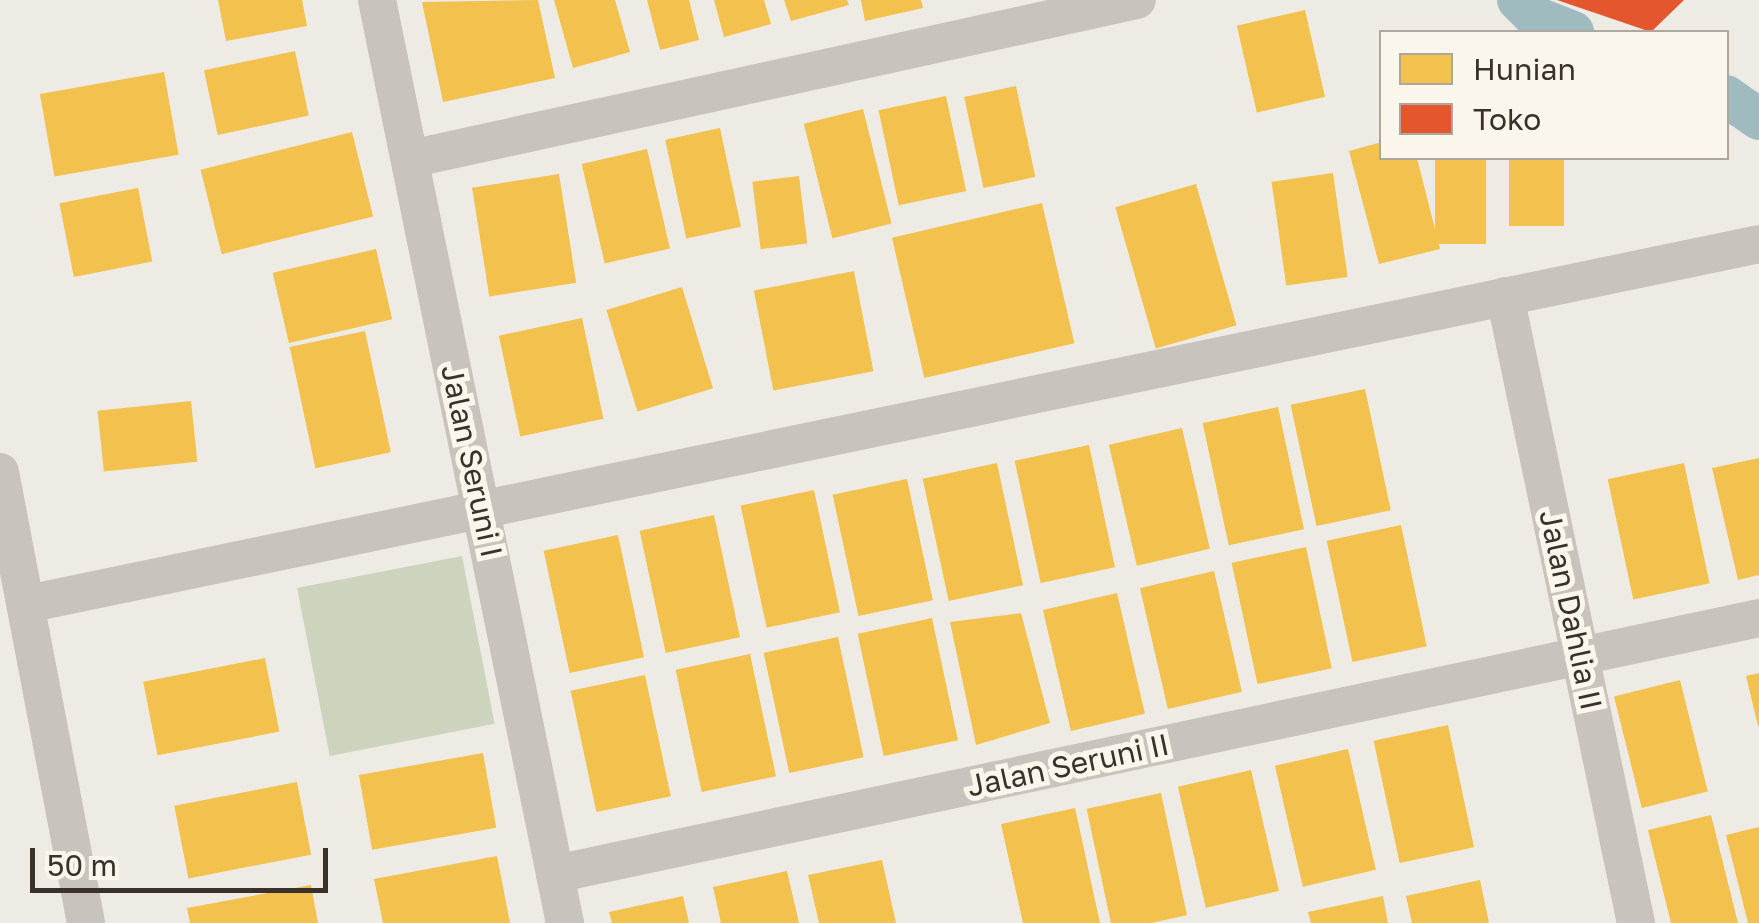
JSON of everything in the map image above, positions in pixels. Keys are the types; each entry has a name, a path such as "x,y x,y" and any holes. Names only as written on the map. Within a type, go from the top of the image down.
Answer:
{"street":[{"name":"Jalan Seruni I","path":"378,0 565,923"},
{"path":"410,159 1137,0"},
{"path":"27,604 1759,244"},
{"name":"Jalan Dahlia II","path":"1505,296 1636,923"},
{"path":"0,472 86,923"},
{"name":"Jalan Seruni II","path":"555,874 1759,618"}],"green space":[{"path":"462,556 495,724 330,756 297,588"}],"building: Hunian":[{"path":"218,0 302,0 307,26 226,41"},
{"path":"538,0 555,78 443,102 422,2"},
{"path":"554,0 615,0 630,52 573,68"},
{"path":"647,0 689,0 699,40 660,50"},
{"path":"714,0 764,0 771,24 724,37"},
{"path":"784,0 847,0 849,5 791,21"},
{"path":"861,0 921,0 923,8 865,21"},
{"path":"1305,10 1325,97 1257,112 1237,26"},
{"path":"295,51 309,116 218,135 204,70"},
{"path":"164,72 179,155 55,177 40,94"},
{"path":"1016,86 1035,177 983,188 964,97"},
{"path":"946,96 966,191 899,205 879,110"},
{"path":"863,109 892,223 832,238 804,124"},
{"path":"720,128 741,227 686,238 665,140"},
{"path":"352,132 373,216 222,254 201,170"},
{"path":"1379,143 1379,160 1418,160 1440,249 1379,264 1349,151"},
{"path":"647,149 670,248 605,263 582,164"},
{"path":"1435,160 1486,160 1486,244 1435,244"},
{"path":"1509,160 1564,160 1564,226 1509,226"},
{"path":"1333,173 1348,277 1286,286 1272,182"},
{"path":"559,174 576,283 489,296 472,188"},
{"path":"799,176 807,243 761,249 752,182"},
{"path":"1196,184 1237,325 1156,348 1115,207"},
{"path":"138,188 152,262 74,277 59,203"},
{"path":"1042,203 1074,343 924,378 892,238"},
{"path":"376,249 392,319 289,343 273,273"},
{"path":"854,271 873,371 773,391 754,290"},
{"path":"682,287 713,388 637,411 606,310"},
{"path":"582,318 603,419 520,436 499,336"},
{"path":"365,331 391,452 315,468 290,347"},
{"path":"1365,389 1391,510 1316,526 1291,405"},
{"path":"191,401 197,462 104,471 98,411"},
{"path":"1278,407 1304,529 1229,545 1203,423"},
{"path":"1182,428 1210,549 1137,566 1109,445"},
{"path":"1089,445 1115,567 1041,583 1015,461"},
{"path":"1759,458 1759,575 1738,580 1712,468"},
{"path":"997,463 1023,585 949,601 923,479"},
{"path":"1684,463 1710,583 1633,600 1608,479"},
{"path":"907,479 933,600 858,616 833,495"},
{"path":"814,490 840,612 767,628 741,506"},
{"path":"714,515 740,637 666,653 640,531"},
{"path":"1401,525 1427,646 1352,662 1327,541"},
{"path":"618,535 644,657 570,673 544,551"},
{"path":"1306,547 1332,668 1257,684 1232,563"},
{"path":"1214,571 1242,692 1168,709 1140,588"},
{"path":"1117,593 1145,714 1071,731 1043,610"},
{"path":"1021,613 1050,723 976,745 950,622"},
{"path":"932,618 958,740 884,756 858,634"},
{"path":"838,637 864,757 789,773 764,653"},
{"path":"750,654 776,776 702,792 676,670"},
{"path":"265,658 279,732 158,755 143,682"},
{"path":"1759,673 1759,726 1758,726 1746,676"},
{"path":"645,675 671,796 596,812 571,691"},
{"path":"1680,680 1708,792 1642,808 1614,696"},
{"path":"1448,725 1474,847 1400,863 1374,741"},
{"path":"1348,749 1376,870 1303,887 1275,766"},
{"path":"483,753 496,828 372,850 359,775"},
{"path":"1251,770 1279,891 1206,908 1178,787"},
{"path":"297,782 311,855 188,878 174,806"},
{"path":"1161,793 1187,915 1151,923 1111,923 1087,809"},
{"path":"1075,808 1100,923 1023,923 1001,824"},
{"path":"1711,815 1738,923 1671,923 1648,830"},
{"path":"1759,827 1759,923 1748,923 1726,835"},
{"path":"497,856 510,923 383,923 374,879"},
{"path":"882,860 896,923 819,923 808,875"},
{"path":"787,871 799,923 721,923 713,887"},
{"path":"1480,880 1489,923 1412,923 1406,896"},
{"path":"311,885 318,923 190,923 187,908"},
{"path":"683,896 689,923 612,923 609,912"},
{"path":"1383,896 1388,923 1311,923 1308,912"}],"building: Toko":[{"path":"1557,0 1684,0 1653,30"}],"waterway":[{"path":"1518,0 1535,17 1568,30"},
{"path":"1729,98 1759,119"}]}
